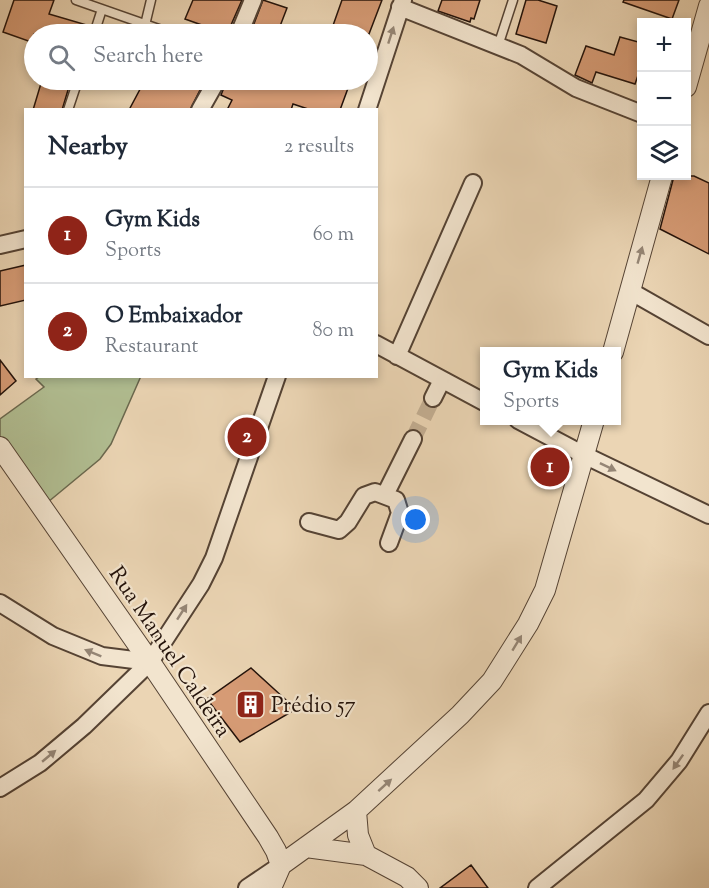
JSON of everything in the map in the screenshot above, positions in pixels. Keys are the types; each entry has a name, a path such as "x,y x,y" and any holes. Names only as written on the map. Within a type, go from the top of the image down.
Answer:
{"street":[{"path":"243,24 253,0"},
{"path":"378,76 402,3 537,64 576,88 637,112"},
{"path":"691,72 709,6"},
{"path":"201,108 211,90"},
{"path":"368,108 374,90"},
{"path":"614,347 661,180"},
{"path":"397,356 473,183"},
{"path":"0,245 24,239"},
{"path":"630,291 709,336"},
{"path":"378,345 480,400"},
{"path":"0,788 40,763 84,726 150,662 201,584 214,558 276,378"},
{"path":"433,398 442,380"},
{"path":"527,425 709,515"},
{"path":"247,888 356,811 460,716 492,681 528,624 544,590 593,425"},
{"path":"385,495 413,439"},
{"name":"Rua Manuel Caldeira","path":"0,447 150,662 268,837 281,865"},
{"path":"309,522 339,530 348,522 364,496 375,492 396,500 399,507 400,513 389,543"},
{"path":"0,603 53,636 102,657 150,662"},
{"path":"537,888 646,800 679,761 709,713"},
{"path":"356,811 358,835 366,855"},
{"path":"306,847 366,855 407,877 418,888"},
{"path":"272,888 281,865"}],"lane":[{"path":"76,0 142,24"},
{"path":"145,24 152,0"},
{"path":"498,46 513,0"},
{"path":"97,24 102,9"},
{"path":"69,108 75,90"}],"green space":[{"path":"140,378 111,444 100,459 42,507 0,447 0,419 44,387 36,379"}],"building":[{"path":"14,0 54,0 49,14 83,24 24,24 24,39 3,32"},
{"path":"193,0 242,0 231,24 199,24 185,19"},
{"path":"263,0 287,8 281,24 254,24"},
{"path":"342,0 382,0 373,24 334,24"},
{"path":"442,0 480,0 474,19 471,18 470,22 438,11"},
{"path":"526,0 538,0 557,6 546,43 516,34"},
{"path":"624,0 679,0 672,18 623,2"},
{"path":"620,37 637,42 635,84 596,72 592,83 575,75 586,46 614,55"},
{"path":"39,90 68,90 63,108 34,108"},
{"path":"140,90 200,90 191,108 130,108"},
{"path":"223,90 347,90 341,108 305,108 293,104 292,108 228,108 232,100 221,95"},
{"path":"691,176 694,176 709,183 709,254 660,229 673,180 691,180"},
{"path":"24,265 24,300 0,306 0,271"},
{"path":"0,360 16,381 0,395"},
{"name":"Prédio 57","path":"251,668 296,709 240,742 207,699"},
{"path":"471,865 488,888 440,888"}],"tunnel":[{"path":"413,439 433,398"}],"place":[{"name":"O Embaixador","path":"247,437"},
{"name":"Gym Kids","path":"550,467"},
{"name":"Prédio 57","path":"250,704"}]}
